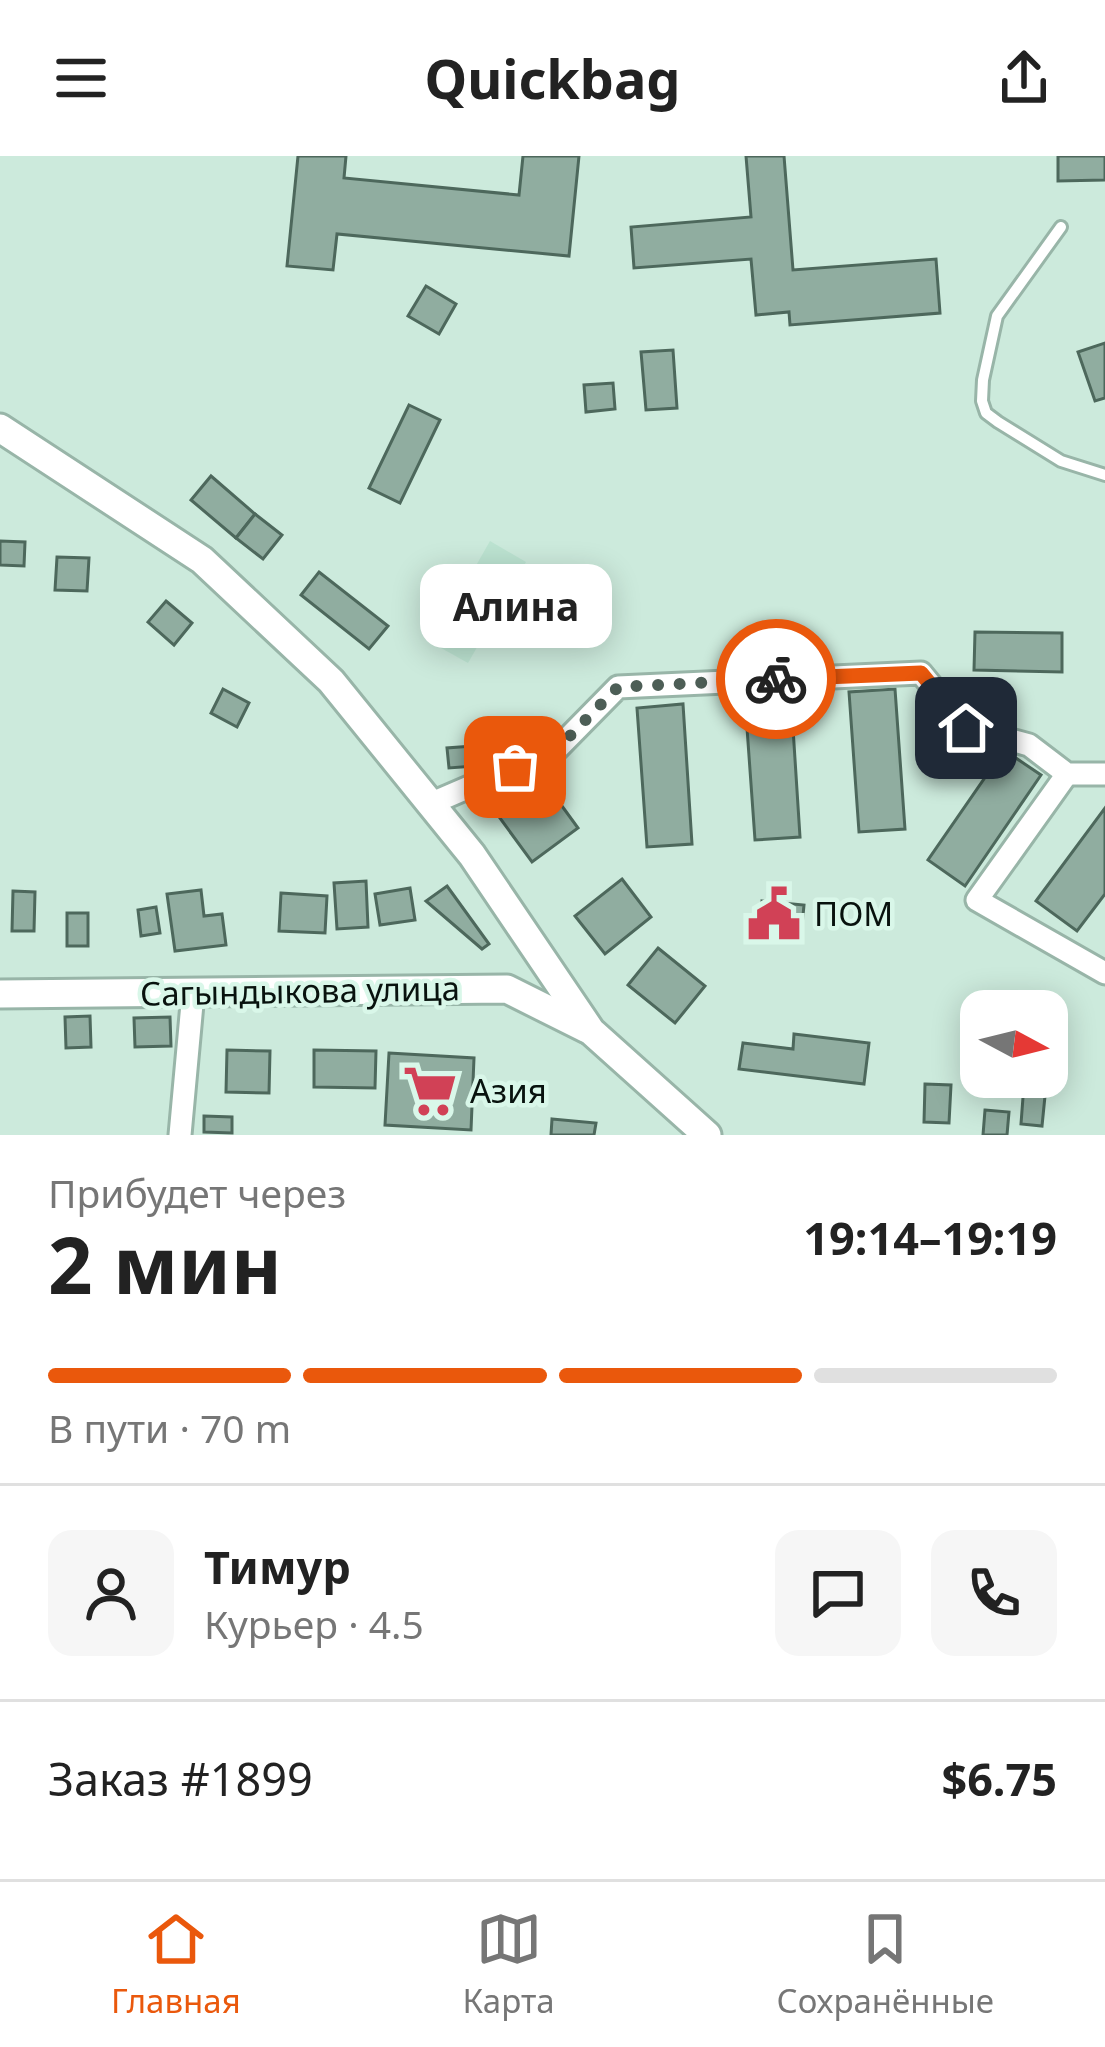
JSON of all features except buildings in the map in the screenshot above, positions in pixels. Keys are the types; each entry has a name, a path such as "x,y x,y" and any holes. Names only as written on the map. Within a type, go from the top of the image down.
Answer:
{"street":[{"path":"0,428 202,560 331,681 472,855 591,1031 707,1135"},
{"path":"430,804 557,749 618,687 898,674 921,673 966,728 1029,746 1067,774 1105,774"},
{"path":"1067,774 977,900 1105,973"},
{"name":"Сагындыкова улица","path":"0,994 507,988 591,1031"},
{"path":"180,1135 193,992"}],"lane":[{"path":"1061,227 997,316 982,380 982,401 986,413 1061,461 1105,475"}],"shaded area":[{"path":"490,541 526,562 468,663 432,643"}],"way so far":[{"path":"515,767 557,749 618,687 776,679"}],"place":[{"name":"Алина","path":"515,767"},
{"name":"ПОМ","path":"774,914"},
{"name":"Азия","path":"430,1091"}],"route":[{"path":"776,679 921,673 966,728"}]}
